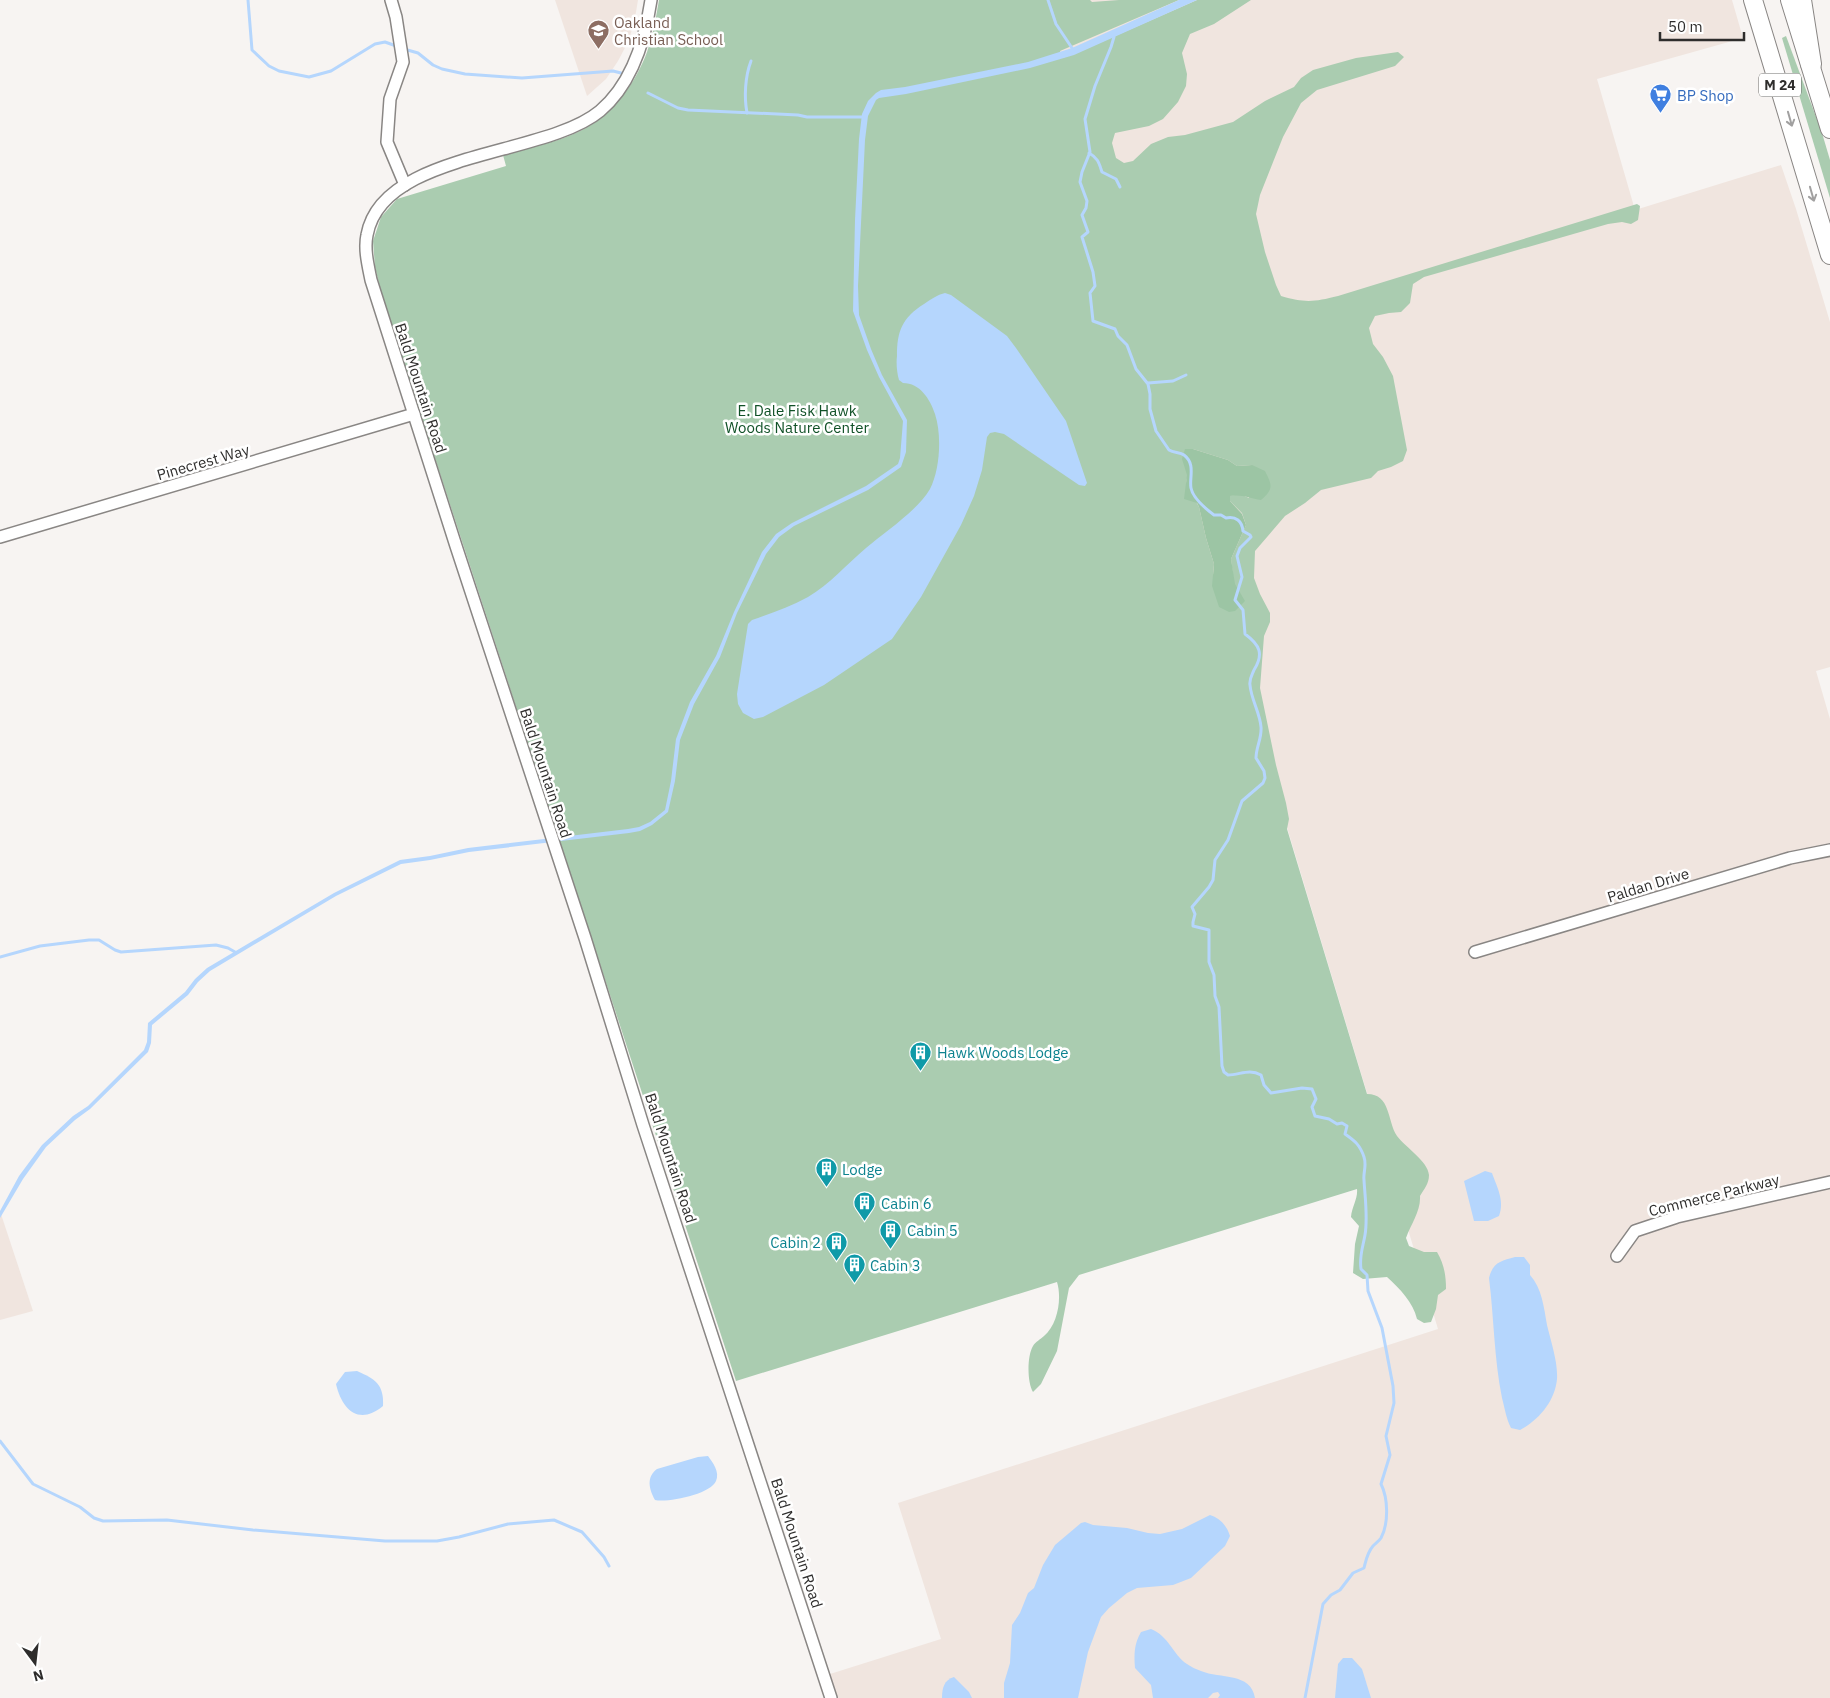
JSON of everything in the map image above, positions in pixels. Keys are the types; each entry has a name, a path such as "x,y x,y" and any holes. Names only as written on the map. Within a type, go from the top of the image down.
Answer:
{"highway":[{"path":"1801,0 1811,64"}],"main road":[{"name":"M 24","path":"1753,0 1829,250"},
{"name":"M 24","path":"1790,0 1830,129"}],"street":[{"path":"391,0 396,17 403,62 390,99 387,142 405,185"},
{"name":"Bald Mountain Road","path":"651,0 640,50 630,73 617,94 599,112 580,125 562,132 455,163 417,178 398,188 379,206 367,234 366,250 371,280 414,414 553,840 643,1125 712,1328 831,1698"},
{"name":"Pinecrest Way","path":"0,537 414,414"},
{"name":"Paldan Drive","path":"1475,952 1790,858 1830,850"},
{"name":"Commerce Parkway","path":"1617,1256 1635,1231 1677,1217 1830,1182"}],"shaded area":[{"name":"Oakland Christian School","path":"555,0 638,0 629,40 618,61 606,79 587,96"},
{"path":"1044,0 1732,0 1743,38 1597,79 1635,210 1781,165 1830,322 1830,667 1816,671 1830,719 1830,1698 838,1698 830,1674 941,1639 898,1503 1438,1329 1289,834"},
{"path":"0,1211 33,1311 0,1320"}],"green space":[{"name":"E. Dale Fisk Hawk Woods Nature Center","path":"659,0 1090,0 1092,2 1179,0 1060,51 1062,58 1197,0 1251,0 1214,24 1190,34 1182,53 1187,74 1186,86 1178,102 1163,119 1149,126 1115,133 1112,143 1116,158 1124,163 1133,161 1151,144 1168,137 1185,135 1233,122 1265,101 1294,87 1301,78 1313,70 1356,58 1398,52 1404,57 1395,66 1317,90 1301,103 1283,137 1260,195 1256,214 1265,252 1281,296 1297,300 1316,300 1338,296 1637,204 1640,206 1638,220 1631,224 1622,222 1608,224 1424,277 1413,284 1410,303 1401,312 1375,316 1369,328 1373,344 1383,357 1393,376 1407,450 1403,461 1378,471 1371,478 1321,490 1285,516 1255,551 1254,578 1270,613 1270,622 1264,636 1260,688 1286,803 1289,819 1287,829 1367,1094 1380,1098 1387,1109 1397,1136 1421,1159 1428,1170 1429,1178 1420,1196 1417,1212 1406,1238 1409,1246 1424,1252 1437,1252 1443,1265 1446,1289 1438,1295 1436,1309 1431,1322 1424,1323 1417,1319 1409,1301 1387,1277 1363,1279 1353,1273 1355,1244 1359,1226 1351,1217 1357,1189 1079,1275 1069,1288 1057,1351 1041,1384 1033,1392 1029,1376 1031,1350 1035,1343 1049,1331 1056,1318 1059,1303 1057,1282 736,1381 382,296 375,267 373,241 381,217 397,199 506,166 503,155 566,137 586,128 606,114 623,96 637,74 651,40","holes":["1193,449 1228,460 1237,466 1252,465 1249,498 1240,494 1230,496 1230,501 1242,513 1246,525 1231,559 1234,584 1244,601 1213,574 1214,564 1199,507 1186,483"]},
{"path":"1786,36 1830,160 1830,198 1782,38"},
{"path":"1185,449 1193,449 1228,460 1237,466 1252,465 1265,471 1269,480 1270,490 1261,500 1242,496 1230,496 1230,501 1242,514 1246,525 1231,559 1235,584 1245,601 1235,611 1229,612 1219,607 1212,586 1214,564 1199,507 1197,503 1184,499 1187,475 1182,459"}],"water":[{"path":"1179,0 1197,0 1074,55 1030,68 876,100 868,116 865,140 858,286 859,315 882,375 907,420 906,452 901,467 868,490 794,526 779,537 766,554 737,613 720,657 694,704 680,740 675,781 668,812 652,825 640,831 469,852 401,864 336,896 210,971 188,995 152,1025 151,1043 148,1052 90,1109 46,1147 23,1179 0,1218 0,1211 19,1176 42,1145 73,1116 88,1106 144,1050 147,1042 148,1023 185,992 207,968 334,893 400,860 468,848 639,827 650,822 665,810 676,739 690,702 716,656 762,552 776,534 792,523 866,486 898,464 900,458 903,421 879,377 853,311 859,139 862,114 868,101 881,90 905,87 1028,62 1072,48"},
{"path":"945,293 951,295 1007,336 1016,348 1066,421 1087,483 1085,486 1079,485 1004,434 990,433 987,437 982,470 974,496 961,525 921,597 892,639 824,685 763,717 754,719 743,713 738,704 737,694 748,624 752,620 794,604 816,592 918,505 930,489 938,462 939,432 937,422 933,408 924,393 914,386 899,380 897,347 902,326 906,320 917,309"},
{"path":"1485,1171 1492,1173 1500,1194 1501,1210 1499,1216 1488,1221 1474,1221 1464,1181"},
{"path":"1515,1257 1524,1257 1530,1265 1530,1275 1540,1292 1557,1372 1556,1387 1545,1409 1534,1421 1520,1430 1511,1428 1502,1398 1497,1368 1489,1278 1495,1265"},
{"path":"357,1371 377,1383 382,1392 383,1406 366,1415 359,1415 347,1408 342,1401 336,1384 345,1372"},
{"path":"708,1456 717,1474 716,1481 712,1486 698,1494 679,1499 655,1500 651,1492 650,1479 657,1469 698,1457"},
{"path":"1210,1515 1220,1520 1229,1532 1230,1536 1225,1546 1191,1578 1173,1585 1137,1588 1127,1593 1109,1608 1101,1617 1088,1652 1078,1698 1004,1698 1004,1683 1010,1663 1012,1625 1020,1613 1028,1593 1034,1588 1043,1565 1055,1545 1081,1523 1085,1522 1093,1525 1127,1528 1160,1534 1182,1529"},
{"path":"1151,1629 1162,1636 1178,1656 1189,1665 1209,1673 1241,1680 1248,1684 1255,1698 1218,1698 1220,1695 1218,1692 1213,1693 1208,1698 1153,1698 1151,1685 1135,1668 1136,1645 1139,1636 1141,1632"},
{"path":"1343,1658 1352,1658 1362,1669 1371,1698 1335,1698 1338,1664"},
{"path":"954,1677 969,1692 972,1698 942,1698 944,1685"}],"waterway":[{"path":"248,0 252,50 269,66 279,71 309,77 331,71 375,44 385,42 399,47"},
{"path":"1048,0 1056,24 1072,48"},
{"path":"1114,37 1095,86 1085,119 1090,152 1080,182 1087,201 1082,215 1088,232 1082,237 1093,272 1095,286 1090,293 1093,321 1115,329 1118,336 1127,345 1136,369 1148,384 1150,409 1156,431 1169,450 1182,454 1188,459 1191,467 1191,488 1197,500 1214,515 1238,520 1243,531 1251,537 1240,548 1237,556 1242,577 1235,600 1243,610 1245,634 1254,642 1260,654 1250,683 1261,727 1256,758 1264,771 1265,778 1263,783 1242,801 1228,840 1215,860 1213,880 1192,907 1195,914 1193,926 1209,930 1209,962 1214,975 1215,996 1219,1007 1222,1066 1224,1072 1228,1075 1248,1072 1257,1073 1261,1075 1264,1085 1271,1093 1302,1088 1312,1089 1316,1099 1312,1107 1315,1116 1347,1126 1345,1134 1361,1149 1365,1163 1366,1208 1361,1269 1367,1275 1368,1291 1382,1328 1393,1386 1394,1403 1386,1436 1390,1455 1381,1484 1387,1511 1384,1532 1369,1551 1364,1568 1353,1573 1340,1590 1331,1595 1323,1604 1305,1698"},
{"path":"404,49 418,53 433,65 442,69 465,74 522,78 613,71 621,73"},
{"path":"747,113 746,87 751,61"},
{"path":"648,93 678,108 688,110 807,117 862,117"},
{"path":"1089,153 1099,163 1102,172 1116,179 1120,187"},
{"path":"1148,383 1173,381 1186,375"},
{"path":"0,957 40,946 89,940 99,940 121,952 216,945 235,952"},
{"path":"0,1441 33,1484 80,1507 94,1518 103,1521 167,1520 253,1530 385,1541 437,1541 508,1524 554,1520 582,1532 604,1557 609,1566"}],"place":[{"name":"Oakland Christian School","path":"598,50"},
{"name":"BP Shop","path":"1661,114"},
{"name":"Hawk Woods Lodge","path":"921,1071"},
{"name":"Lodge","path":"826,1188"},
{"name":"Cabin 6","path":"865,1222"},
{"name":"Cabin 5","path":"891,1249"},
{"name":"Cabin 2","path":"837,1261"},
{"name":"Cabin 3","path":"854,1284"}]}
